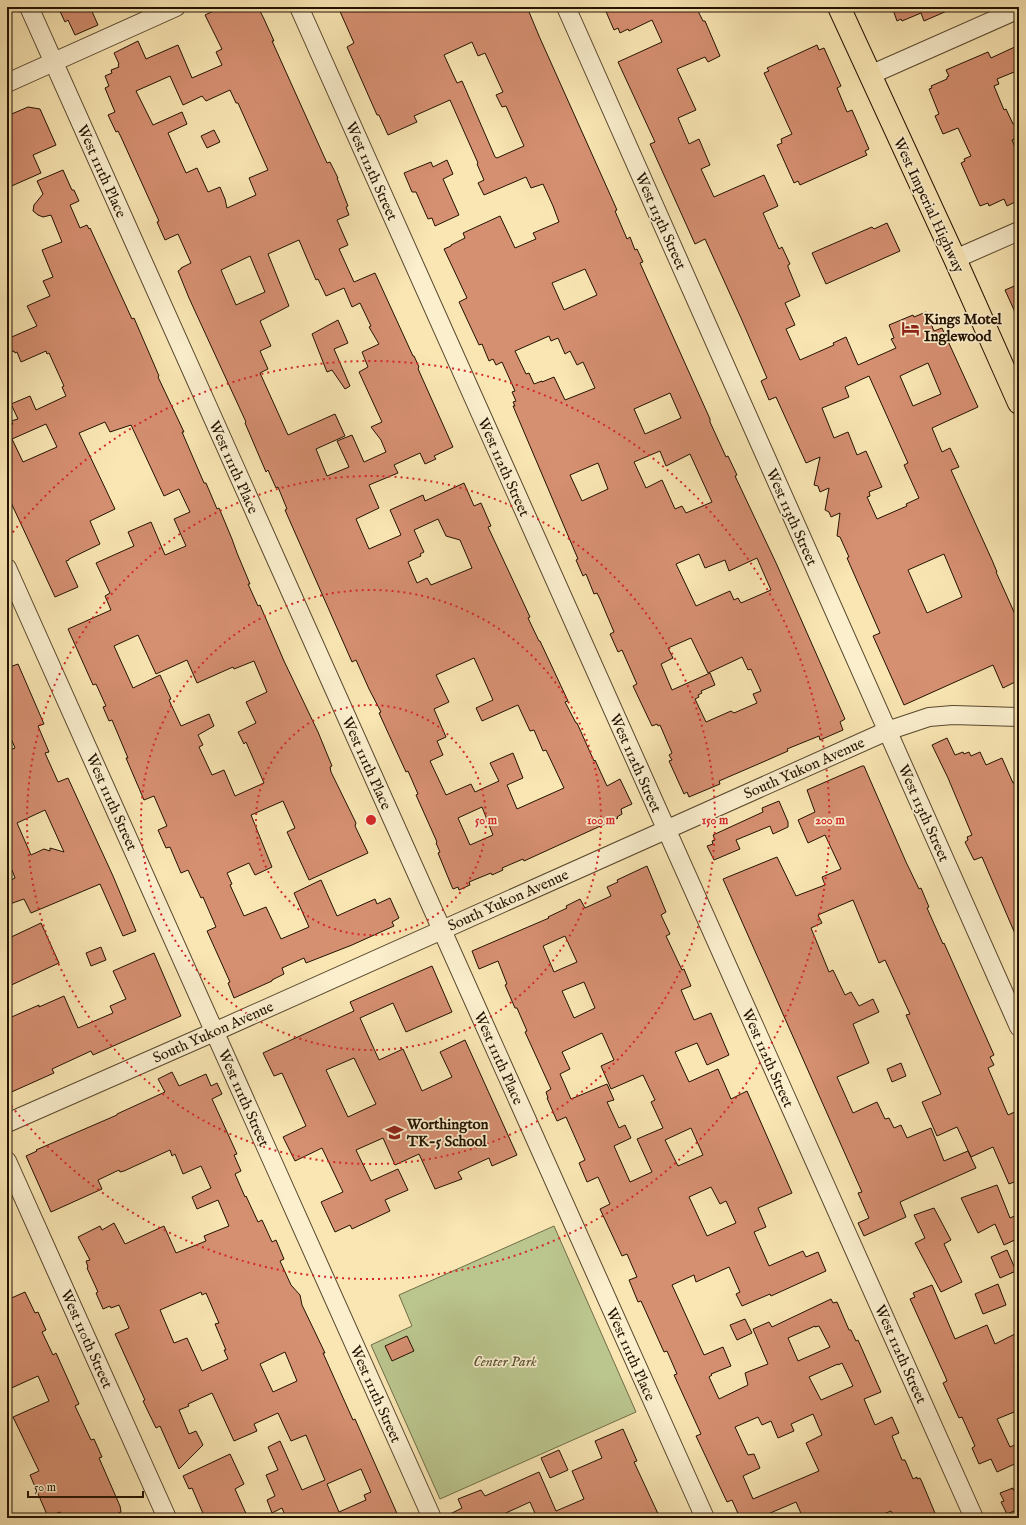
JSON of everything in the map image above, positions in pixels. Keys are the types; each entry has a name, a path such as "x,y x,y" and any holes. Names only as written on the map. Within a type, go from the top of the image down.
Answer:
{"main road":[{"name":"West Imperial Highway","path":"839,7 955,259 1019,404"}],"street":[{"name":"West 111th Place","path":"29,7 705,1518"},
{"path":"7,83 176,7"},
{"name":"West 112th Street","path":"298,7 974,1518"},
{"name":"West 113th Street","path":"566,7 1019,1027"},
{"path":"870,76 1019,9"},
{"path":"955,259 1019,231"},
{"name":"West 111th Street","path":"7,568 432,1518"},
{"name":"South Yukon Avenue","path":"7,1123 887,731 929,717 954,715 1019,717"},
{"name":"West 110th Street","path":"7,1161 167,1518"}],"green space":[{"name":"Center Park","path":"554,1226 636,1412 440,1499 371,1345 412,1326 399,1295"}],"building":[{"path":"58,7 90,7 98,25 75,35 68,20 65,22"},
{"path":"222,7 258,7 327,163 330,162 338,178 348,206 346,207 349,215 337,220 348,245 339,249 354,282 375,273 419,367 419,371 453,447 434,456 436,459 425,464 420,453 394,465 398,473 369,485 379,508 356,519 369,549 401,535 390,510 423,495 425,501 464,483 474,506 481,503 491,526 488,527 530,617 528,618 568,701 565,702 577,723 607,786 620,779 632,804 621,809 622,814 617,817 618,818 524,861 523,859 502,868 503,870 492,875 491,873 469,882 470,885 459,890 458,887 453,889 452,887 438,853 440,852 436,843 437,842 416,795 418,794 408,771 406,772 379,713 381,712 356,660 352,662 285,510 287,509 278,487 276,488 268,470 266,472 245,423 246,422 189,298 178,271 191,263 178,234 165,240 157,222 159,221 121,137 118,131 116,132 108,115 115,112 105,88 109,86 105,76 112,73 111,70 119,67 114,53 138,41 146,59 178,45 192,78 222,65 216,52 222,49 205,15","holes":["170,76 183,105 202,96 206,101 230,90 236,103 238,103 268,170 249,178 256,195 227,208 220,187 208,192 197,168 186,173 168,133 187,124 182,112 153,125 136,91","299,240 316,280 318,279 326,296 344,288 352,307 360,303 371,326 369,327 379,344 362,352 368,367 359,372 382,422 371,427 381,440 386,452 364,462 352,435 337,441 349,467 327,476 316,449 345,436 335,414 288,435 260,373 268,369 260,351 271,346 260,321 289,306 268,254","250,256 265,292 236,305 221,270","438,519 446,536 460,540 472,568 431,585 427,578 417,583 408,562 421,556 420,554 424,552 414,530","474,658 493,700 476,708 482,721 518,705 530,731 534,730 543,751 546,750 564,788 517,809 507,785 523,778 513,753 490,763 499,781 475,792 471,784 446,795 430,761 443,755 437,741 446,737 434,709 449,702 436,675","482,807 493,835 470,845 458,818"]},
{"path":"338,7 527,7 617,210 615,211 627,239 630,237 635,250 637,249 643,262 640,263 710,419 710,422 726,457 728,456 737,475 735,476 777,565 845,719 840,722 843,730 820,740 819,736 787,749 788,751 719,781 720,784 689,797 687,792 684,794 669,761 672,760 669,755 672,753 660,725 658,726 657,724 652,726 633,686 637,684 622,650 618,652 610,634 614,632 600,599 597,593 594,594 586,574 583,576 576,560 578,559 513,406 515,406 513,402 516,401 512,392 515,391 502,362 496,365 493,359 489,361 482,344 479,345 459,302 467,298 444,249 465,238 463,233 500,216 515,248 536,239 533,233 559,222 553,206 543,184 531,188 526,177 484,195 478,183 484,180 477,164 478,163 450,100 414,116 417,122 388,135 379,115 377,115 347,47 354,43","holes":["472,42 478,56 485,53 503,92 496,95 502,107 506,106 524,146 497,158 495,157 462,81 457,83 444,55","585,269 597,295 564,310 552,283","549,336 551,341 558,338 565,354 570,351 577,365 583,362 595,388 565,400 554,377 534,384 529,373 526,374 515,351","670,393 681,418 645,434 634,409","660,451 666,466 690,454 712,502 686,513 682,506 675,509 662,480 646,488 634,462","598,463 608,489 582,501 570,475","699,554 705,568 725,560 729,571 757,558 771,590 741,603 738,598 734,600 730,591 696,606 676,564","691,638 708,673 742,657 748,670 751,669 761,691 753,694 757,703 734,713 731,711 706,722 695,699 699,697 698,695 702,693 701,691 715,685 710,673 672,690 661,664 673,658 668,648"]},
{"path":"604,7 696,7 703,21 705,21 720,56 708,62 705,57 677,69 696,110 678,118 689,144 699,139 710,165 701,169 714,197 764,175 778,206 763,213 779,249 782,247 790,264 788,267 800,296 785,303 795,325 786,329 800,360 834,345 833,343 846,337 858,365 896,348 891,339 894,338 889,325 913,315 914,317 926,312 934,331 942,328 978,407 932,428 942,452 950,448 959,467 951,470 1019,623 1019,680 1003,688 993,665 904,705 873,636 880,633 847,558 849,557 840,537 837,536 840,513 831,517 829,512 825,510 829,488 820,492 818,486 814,485 820,457 806,463 776,397 769,400 761,381 767,378 741,318 705,239 695,244 650,144 655,142 618,62 662,42 652,20 629,31 628,29 620,33 618,28 614,30","holes":["928,363 941,394 913,406 900,376","869,376 908,463 904,465 919,498 906,504 907,506 877,519 867,497 870,496 869,492 882,487 866,451 857,455 848,432 834,438 822,408 849,397 845,387","944,554 962,597 927,613 908,570"]},
{"path":"892,7 956,7 924,21 921,13 902,21 901,19 897,21"},
{"path":"817,45 819,50 824,48 841,86 837,88 847,112 852,110 869,149 865,151 867,155 800,185 798,181 794,183 777,145 782,143 781,139 792,134 764,73 769,71 767,68"},
{"path":"1019,45 1019,70 997,79 999,84 994,86 1004,110 1006,109 1013,124 1019,122 1019,137 1012,140 1019,157 1019,200 1007,206 1004,199 989,206 988,203 980,206 961,163 965,161 964,159 971,156 958,128 943,134 935,116 939,114 929,89 932,88 931,86 947,79 949,76 946,70 988,52 991,58"},
{"path":"28,107 40,109 56,145 33,155 41,173 7,188 7,116"},
{"path":"214,130 220,142 207,148 201,136"},
{"path":"447,160 453,174 443,179 459,215 435,226 432,218 428,219 416,192 412,192 404,173 431,162 433,167"},
{"path":"63,170 72,190 74,190 79,201 70,205 80,228 87,225 89,229 90,228 132,319 134,318 159,376 158,377 184,432 182,432 204,483 206,483 217,509 219,508 250,584 248,584 258,606 260,605 284,661 318,732 332,766 330,767 331,772 356,823 355,826 368,853 309,880 287,832 295,828 283,801 251,815 272,867 255,875 249,863 227,873 232,884 230,885 244,916 266,907 281,939 309,927 294,893 321,880 337,916 375,899 377,904 390,898 399,918 392,922 394,926 352,945 306,963 304,958 282,968 284,974 234,998 228,983 230,982 207,931 216,927 203,897 201,898 188,870 181,873 170,847 166,848 158,830 167,826 154,796 144,800 112,720 109,721 103,707 106,706 96,684 93,685 68,629 111,610 105,596 110,593 96,563 134,546 128,532 151,522 165,555 186,546 174,519 190,512 179,489 164,496 131,425 110,432 105,422 79,433 115,509 90,521 100,544 66,561 78,587 55,597 7,494 7,427 13,424 11,421 18,419 11,404 30,396 36,410 66,396 62,387 64,386 49,353 47,354 46,351 21,362 17,352 15,353 14,351 7,353 7,339 37,326 27,306 50,296 43,281 53,277 42,250 62,242 51,215 43,217 33,211 34,205 43,194 37,181","holes":["46,424 57,447 23,462 12,439","138,635 156,674 187,660 197,683 233,667 234,669 254,661 267,692 246,702 256,723 238,732 244,744 246,742 264,783 235,796 224,770 212,775 199,747 203,745 198,735 214,726 209,714 181,726 160,675 133,688 114,646"]},
{"path":"887,223 900,251 826,284 812,253 872,227 874,229"},
{"path":"1019,284 1019,321 1005,290"},
{"path":"338,320 348,343 334,349 350,386 345,389 332,370 327,372 312,334"},
{"path":"18,664 44,724 38,726 49,752 45,753 58,782 68,778 113,876 136,931 123,936 100,884 31,913 24,899 7,905 7,882 15,878 7,857 7,751 15,748 7,729 7,668","holes":["45,810 64,852 50,848 50,851 44,849 31,855 17,823"]},
{"path":"947,738 955,755 963,752 964,754 969,752 971,756 980,752 986,765 1002,758 1013,783 1019,781 1019,943 982,857 974,860 965,842 968,840 967,837 972,835 948,778 932,745"},
{"path":"864,766 919,889 921,888 929,907 927,908 994,1055 990,1057 994,1065 988,1068 1008,1115 1019,1110 1019,1180 1009,1184 993,1147 971,1157 957,1127 937,1136 922,1102 941,1094 906,1015 910,1014 885,960 879,963 853,900 818,915 822,923 811,928 829,972 833,970 845,995 851,992 859,1006 873,999 879,1012 853,1024 869,1063 837,1077 853,1113 877,1102 885,1119 889,1118 894,1128 901,1125 907,1138 931,1128 944,1161 968,1151 976,1168 900,1202 906,1217 864,1236 858,1223 869,1218 858,1193 862,1192 723,879 777,857 796,896 825,885 822,877 841,869 825,835 808,843 798,820 815,812 807,790"},
{"path":"779,801 788,822 788,827 773,834 770,826 736,840 740,849 714,860 707,846 713,844 712,841 715,840 713,835 763,812 762,808"},
{"path":"647,866 666,912 661,915 670,934 666,936 682,970 684,969 691,986 681,990 694,1020 711,1013 729,1055 707,1065 697,1043 675,1052 689,1082 718,1069 731,1099 747,1091 792,1193 758,1208 766,1227 754,1232 769,1266 803,1251 806,1257 818,1252 826,1271 771,1296 770,1294 742,1306 736,1294 740,1292 729,1267 696,1282 694,1275 672,1285 704,1355 723,1347 731,1366 711,1374 712,1375 709,1377 719,1399 748,1385 745,1373 768,1364 753,1329 769,1322 772,1327 831,1299 833,1303 837,1302 849,1330 851,1330 856,1341 858,1340 881,1392 864,1399 875,1425 892,1417 899,1433 892,1436 902,1460 905,1460 913,1479 917,1477 917,1479 920,1478 937,1518 894,1518 891,1511 874,1518 803,1518 796,1502 768,1514 770,1518 740,1518 732,1500 727,1502 696,1436 701,1434 674,1375 677,1374 667,1351 664,1352 641,1301 638,1302 629,1280 637,1277 627,1254 622,1256 600,1209 610,1204 598,1177 587,1182 579,1163 585,1160 566,1117 557,1121 547,1098 546,1092 551,1089 525,1032 527,1031 517,1008 515,1008 505,985 507,984 498,961 479,969 472,951 549,918 548,917 567,908 566,906 580,899 585,908 611,896 607,887 618,882 617,880","holes":["565,936 577,962 554,972 543,946","584,982 595,1008 574,1018 562,991","602,1033 614,1060 601,1066 611,1089 643,1075 655,1100 651,1102 663,1128 637,1139 652,1172 630,1182 614,1146 631,1138 625,1125 619,1128 607,1102 614,1100 607,1084 571,1099 560,1074 570,1069 562,1052","691,1128 703,1155 678,1166 665,1140","711,1187 720,1204 726,1201 736,1223 707,1236 689,1197","815,1326 819,1326 830,1347 798,1361 788,1338","842,1363 853,1386 821,1400 809,1377","813,1414 822,1435 806,1443 819,1471 753,1499 743,1476 760,1468 754,1454 748,1455 735,1427 758,1417 762,1425 771,1421 778,1438 794,1431 791,1424"]},
{"path":"41,923 59,963 7,987 7,939"},
{"path":"101,947 106,960 91,966 86,953"},
{"path":"154,953 181,1016 93,1055 91,1051 52,1069 54,1073 7,1094 7,1019 64,996 78,1028 113,1013 110,1006 126,999 113,971"},
{"path":"432,966 452,1012 406,1032 393,1003 360,1018 379,1060 403,1049 422,1091 452,1077 440,1052 465,1040 517,1155 492,1166 489,1158 458,1172 462,1179 435,1189 419,1154 395,1165 383,1138 356,1150 371,1181 398,1169 408,1190 385,1200 390,1211 352,1229 350,1225 335,1232 321,1202 343,1192 322,1148 295,1161 283,1137 306,1126 282,1073 274,1076 263,1053 354,1011 350,1002","holes":["354,1058 376,1104 348,1117 326,1070"]},
{"path":"901,1063 906,1076 892,1082 887,1069"},
{"path":"172,1072 179,1086 206,1074 211,1086 217,1083 222,1094 212,1099 237,1154 234,1155 241,1171 235,1174 258,1222 262,1220 272,1242 276,1240 284,1259 280,1261 291,1285 300,1295 302,1305 325,1353 323,1353 353,1420 355,1419 399,1518 286,1518 282,1508 272,1513 267,1500 275,1496 266,1475 278,1470 268,1447 280,1441 302,1490 325,1480 306,1435 291,1441 278,1413 254,1424 257,1431 234,1441 212,1393 188,1404 189,1406 179,1410 189,1434 196,1431 203,1445 179,1469 160,1426 156,1428 115,1334 129,1328 119,1305 111,1308 110,1306 103,1309 96,1293 98,1292 87,1268 86,1261 90,1260 78,1237 100,1226 102,1230 114,1223 125,1244 164,1226 176,1253 206,1241 204,1236 229,1226 218,1200 197,1209 192,1197 211,1188 201,1166 183,1174 175,1154 172,1156 170,1150 124,1171 120,1172 119,1170 98,1180 102,1189 51,1212 26,1156 37,1151 36,1150 117,1115 165,1092 158,1079","holes":["201,1292 202,1295 206,1293 219,1323 215,1324 226,1350 224,1350 228,1359 202,1371 187,1338 174,1343 160,1310","285,1352 297,1381 273,1392 260,1364","361,1469 371,1492 364,1495 366,1500 339,1512 327,1484"]},
{"path":"997,1185 1010,1218 1019,1214 1019,1238 1004,1245 995,1224 978,1233 961,1198"},
{"path":"934,1208 951,1240 944,1244 962,1282 941,1292 915,1243 925,1238 914,1215"},
{"path":"1007,1250 1016,1271 1000,1278 991,1257"},
{"path":"998,1284 1006,1305 983,1314 975,1294"},
{"path":"932,1285 955,1339 987,1325 995,1344 1019,1332 1019,1410 997,1419 1010,1447 1019,1443 1019,1462 997,1472 991,1459 979,1464 972,1448 975,1446 962,1417 959,1418 943,1383 947,1381 910,1299 915,1297 913,1293"},
{"path":"25,1292 35,1313 38,1312 46,1330 42,1332 53,1355 56,1353 79,1404 75,1406 91,1440 94,1439 102,1457 99,1458 120,1506 121,1512 107,1518 63,1518 60,1512 48,1517 30,1475 39,1471 13,1417 49,1401 38,1376 7,1390 7,1300"},
{"path":"745,1319 752,1333 737,1340 730,1325"},
{"path":"407,1336 414,1351 392,1361 385,1346"},
{"path":"623,1429 637,1461 634,1462 660,1518 537,1518 530,1502 495,1518 442,1518 462,1508 458,1499 481,1490 485,1496 539,1472 556,1511 584,1499 572,1471 602,1458 595,1441"},
{"path":"559,1450 568,1470 550,1478 541,1458"},
{"path":"230,1454 244,1484 235,1489 248,1518 205,1518 192,1488 189,1489 183,1476"},
{"path":"1013,1488 1013,1490 1019,1488 1019,1509 1007,1514 1001,1502 1004,1501 1000,1493"}],"place":[{"name":"Kings Motel Inglewood","path":"911,328"},
{"name":"Worthington TK-5 School","path":"394,1133"}]}
